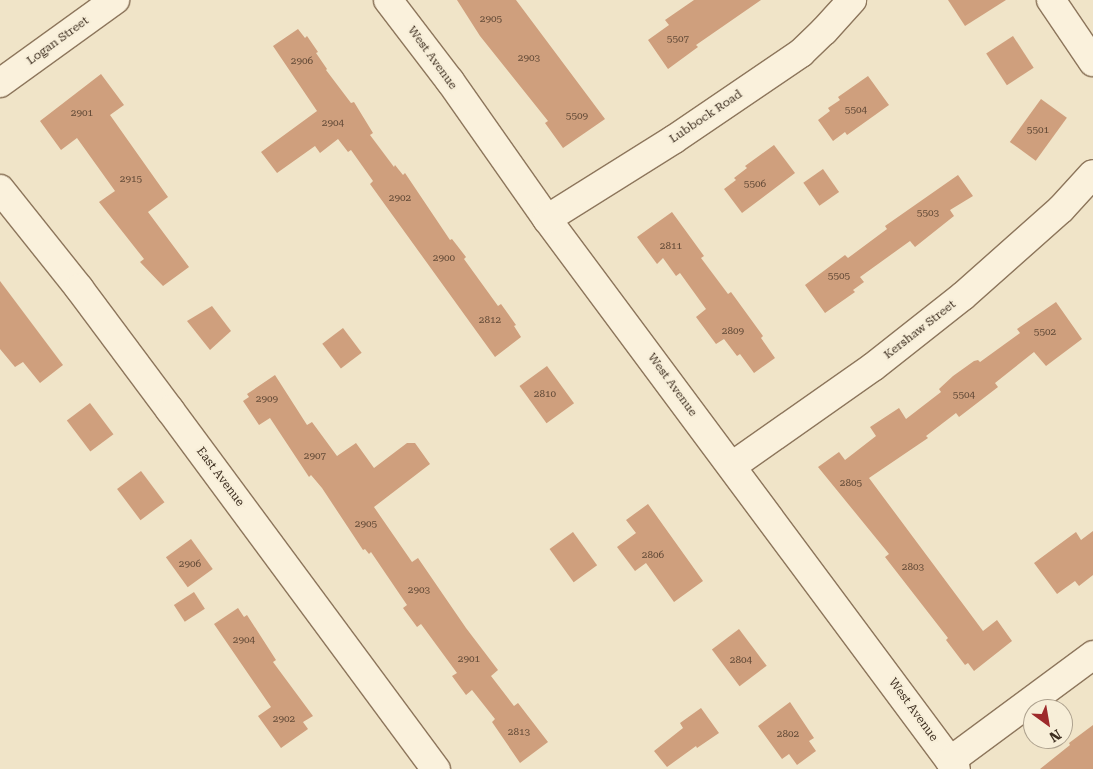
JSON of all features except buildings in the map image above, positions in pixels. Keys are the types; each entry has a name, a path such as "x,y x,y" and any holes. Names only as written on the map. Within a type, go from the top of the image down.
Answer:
{"street":[{"name":"Logan Street","path":"0,83 115,0"},
{"name":"West Avenue","path":"388,0 450,81 547,219 953,765"},
{"name":"Lubbock Road","path":"547,219 673,140 801,53 824,32 852,0"},
{"path":"1051,0 1093,62"},
{"name":"Kershaw Street","path":"732,466 873,367 963,296 1061,208 1093,174"},
{"name":"East Avenue","path":"0,189 153,387 436,769"},
{"path":"953,765 1093,655"}]}
